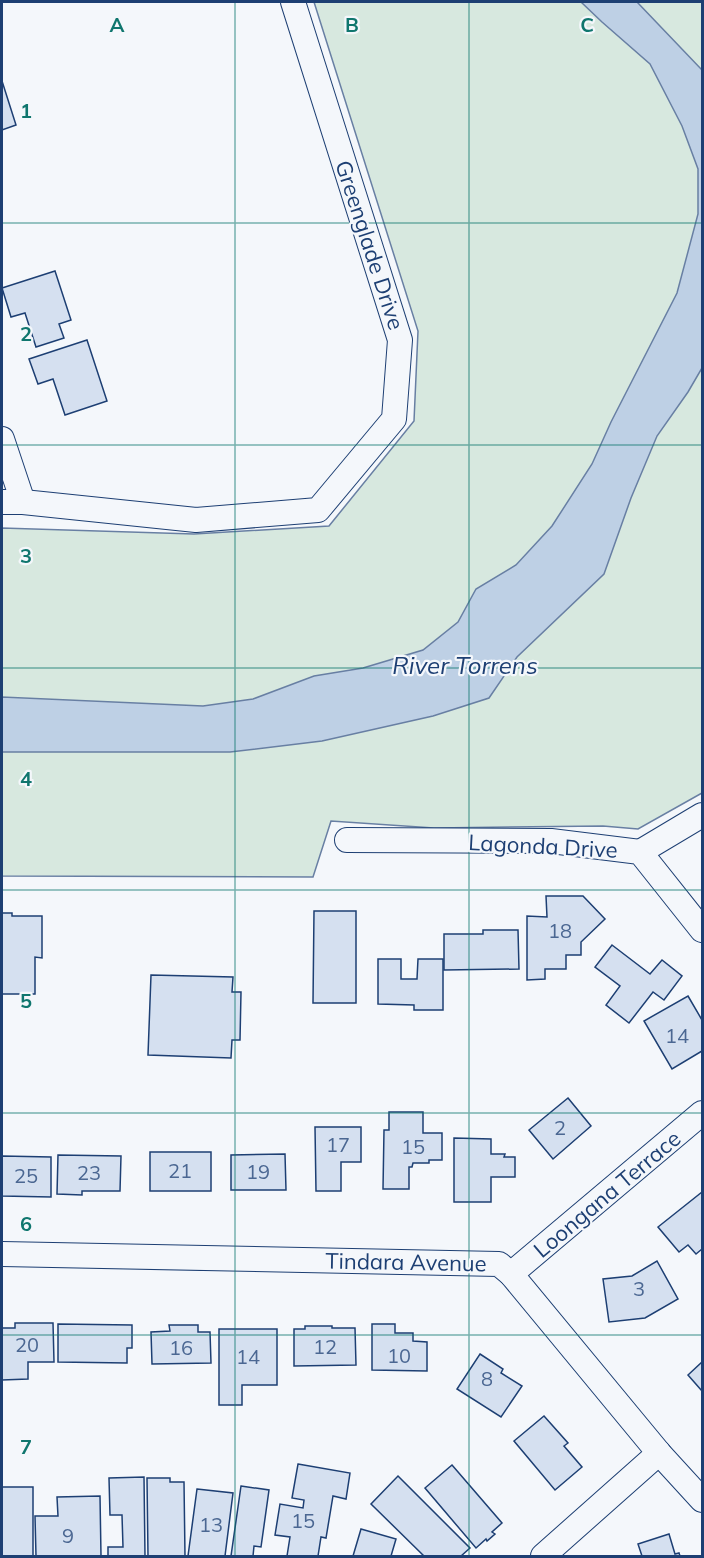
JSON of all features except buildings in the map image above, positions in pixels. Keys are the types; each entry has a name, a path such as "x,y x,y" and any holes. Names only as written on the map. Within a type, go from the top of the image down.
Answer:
{"street":[{"name":"Greenglade Drive","path":"12,502 196,519 318,510 394,419 400,340 293,2"},
{"path":"2,439 12,502"},
{"path":"640,852 702,815"},
{"name":"Lagonda Drive","path":"347,840 551,841 640,852 702,930"},
{"name":"Loongana Terrace","path":"511,1274 702,1113"},
{"name":"Tindara Avenue","path":"2,1254 499,1264 511,1274 659,1453 702,1500"},
{"path":"543,1557 659,1453"}],"shaded area":[{"path":"314,2 702,2 702,793 638,829 603,826 434,828 331,821 313,877 2,876 2,528 194,534 329,526 414,421 418,331"}],"water":[{"name":"River Torrens","path":"581,2 637,2 702,70 702,368 657,436 631,498 604,574 517,657 489,698 433,716 322,741 230,752 2,752 2,697 203,706 253,699 314,676 363,668 423,650 458,622 476,589 516,565 552,526 592,464 677,293 698,214 698,169 682,126 650,64"}]}
